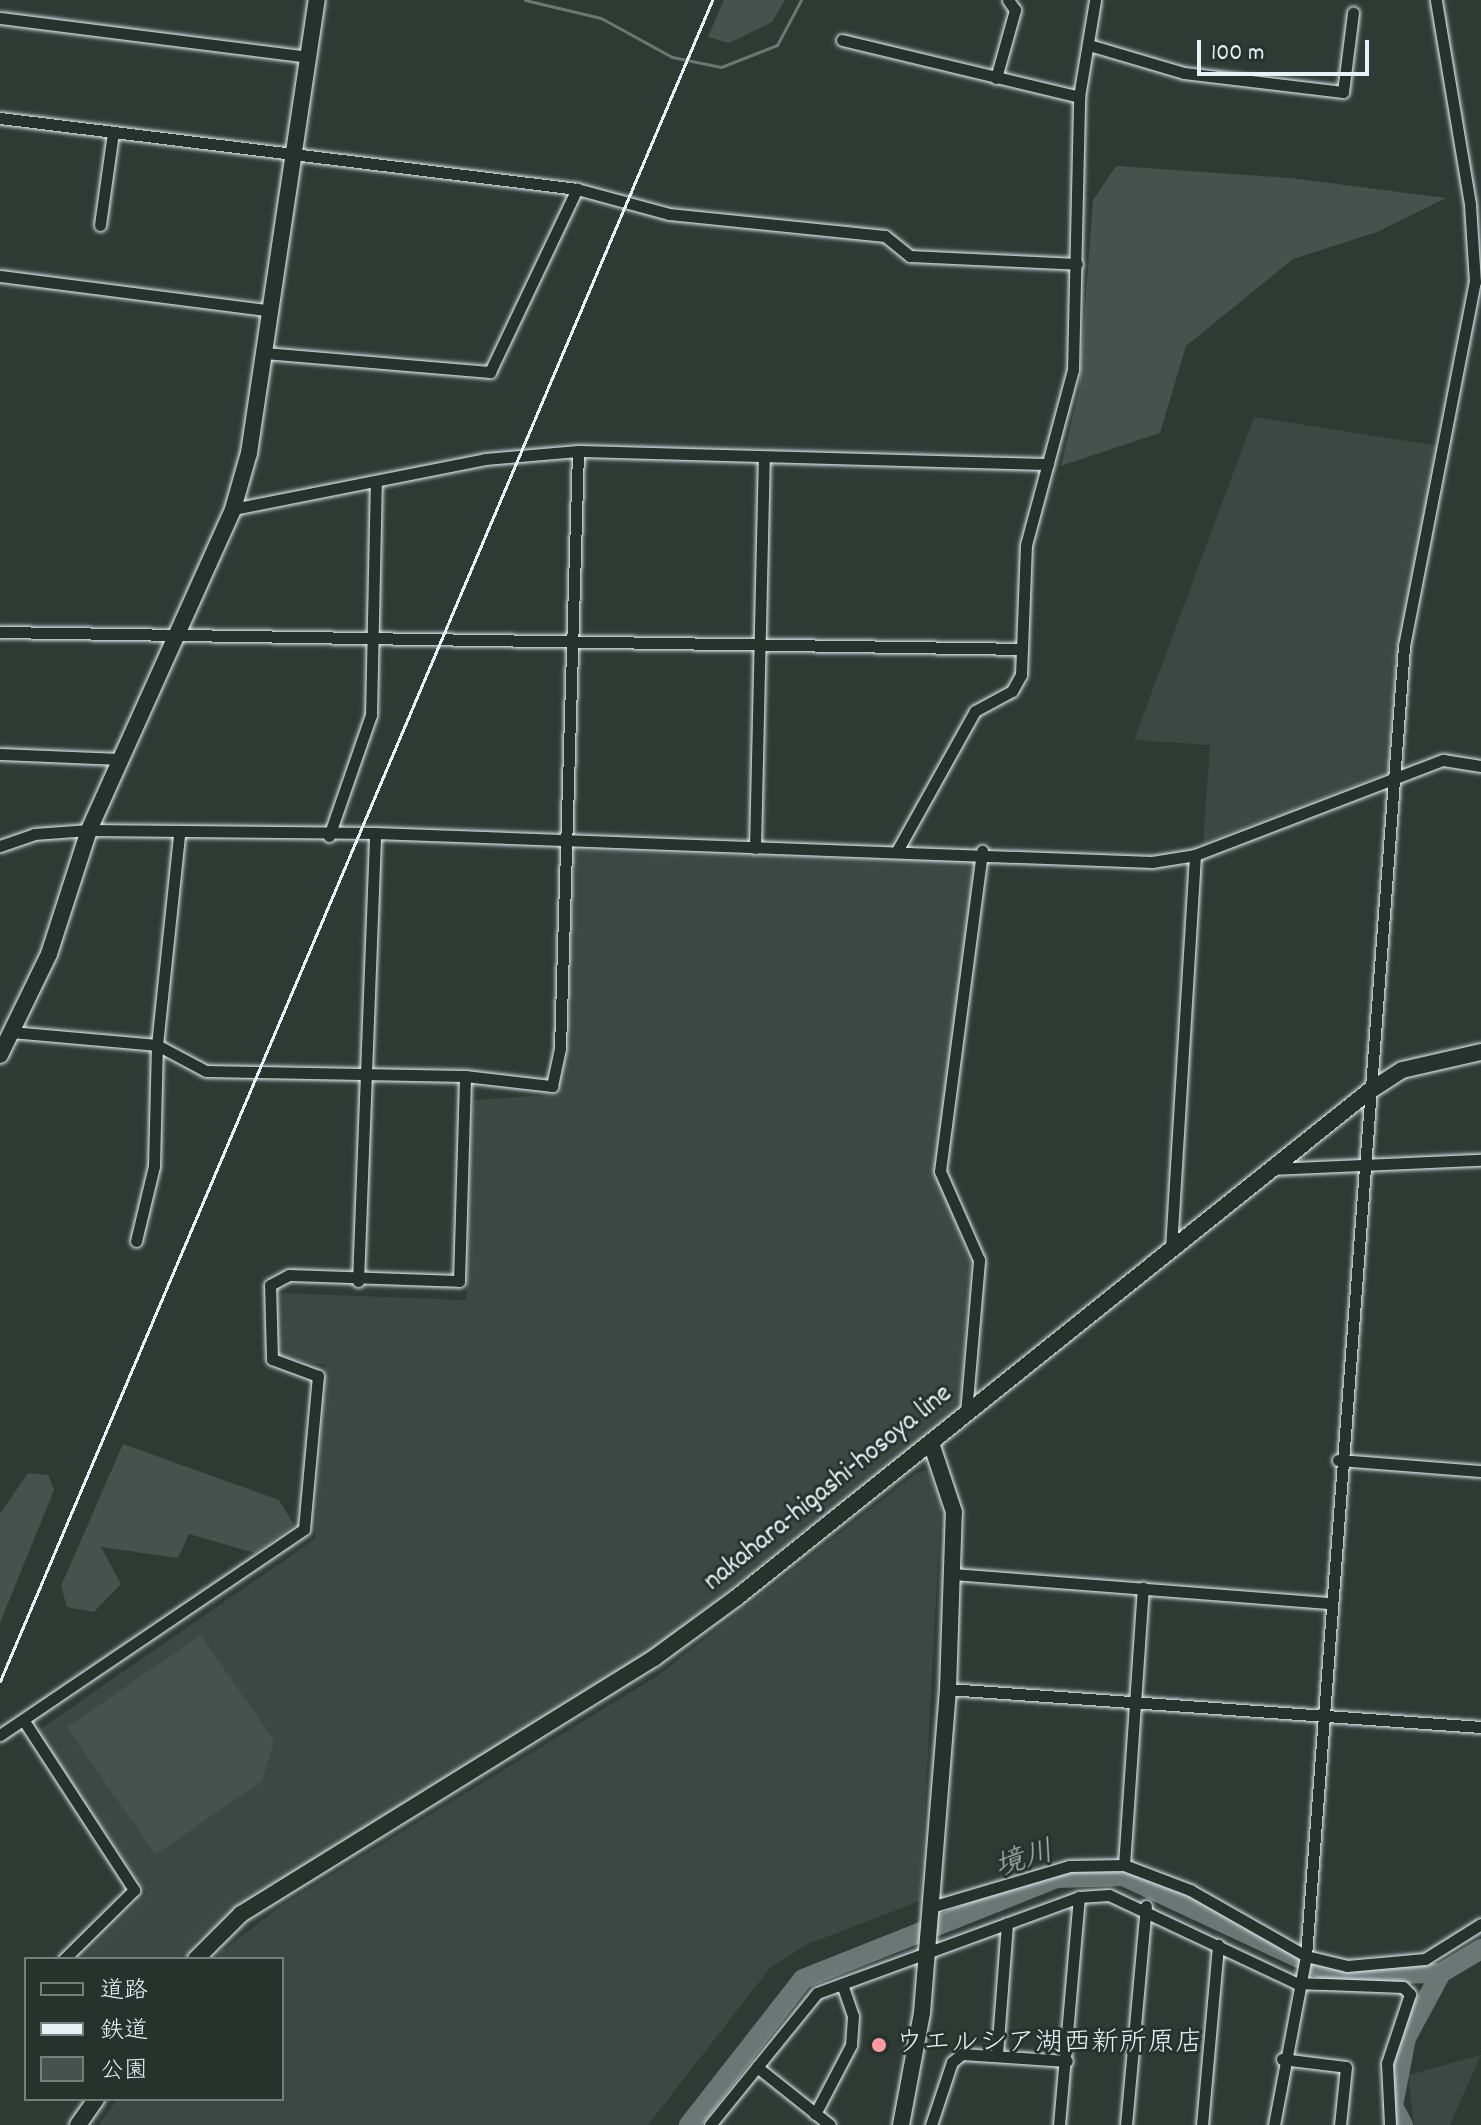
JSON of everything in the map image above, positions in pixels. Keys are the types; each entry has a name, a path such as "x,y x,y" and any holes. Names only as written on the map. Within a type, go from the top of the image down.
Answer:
{"street":[{"path":"0,1055 49,954 89,830 233,509 272,311 317,0"},
{"path":"996,78 1015,10 1008,0"},
{"path":"897,851 975,711 1012,691 1022,649 1026,545 1073,370 1079,97 1095,0"},
{"path":"1274,2125 1296,1983 1306,1956 1338,1460 1404,646 1475,282 1470,204 1436,0"},
{"path":"1089,45 1184,73 1343,92 1353,13"},
{"path":"0,18 308,57"},
{"path":"842,40 1079,97"},
{"path":"0,118 292,158 577,189 669,214 885,236 910,256 1077,264"},
{"path":"100,225 113,132"},
{"path":"264,353 490,372 577,189"},
{"path":"0,276 272,311"},
{"path":"233,509 485,459 578,451 1048,464"},
{"path":"11,1032 157,1045 206,1071 362,1071 465,1076 552,1086 560,1048 569,641 578,451"},
{"path":"755,848 764,457"},
{"path":"329,836 371,715 376,482"},
{"path":"0,632 176,636 374,633 569,641 1022,649"},
{"path":"0,754 120,759"},
{"path":"0,846 34,834 89,830 179,835 329,836 375,833 755,848 982,851 1123,861 1195,855 1443,760 1481,766"},
{"path":"358,1281 362,1071 375,833"},
{"path":"136,1241 154,1166 157,1045 179,835"},
{"path":"966,1413 979,1260 940,1171 982,851"},
{"path":"1171,1248 1195,855"},
{"name":"nakahara-higashi-hosoya line","path":"198,1957 241,1914 654,1658 931,1443 1368,1092 1402,1070 1481,1052"},
{"path":"0,1735 304,1529 318,1376 272,1359 270,1285 289,1275 358,1281 459,1281 465,1076"},
{"path":"1270,1169 1361,1168 1481,1160"},
{"path":"905,2124 931,1912 948,1689 952,1574 950,1486 931,1443"},
{"path":"1338,1460 1481,1471"},
{"path":"952,1574 1329,1603"},
{"path":"1124,1865 1143,1588"},
{"path":"948,1689 1481,1727"},
{"path":"24,1721 134,1890 66,1957"},
{"path":"931,1912 1069,1866 1124,1865 1190,1890 1306,1956 1395,1966 1451,1947 1481,1924"},
{"path":"710,2125 798,2010 842,1984 1079,1897 1109,1895 1146,1906 1296,1983 1403,1987 1410,1994 1387,2063 1390,2125"},
{"path":"1059,2125 1079,1897"},
{"path":"1126,2125 1146,1906"},
{"path":"997,2054 1007,1923"},
{"path":"1202,2125 1218,1945"},
{"path":"815,2114 851,2045 853,2016 842,1984"},
{"path":"931,2125 952,2062 962,2054 1067,2061"},
{"path":"1282,2059 1346,2067 1340,2125"},
{"path":"757,2067 830,2125"},
{"path":"78,2125 95,2101"}],"shaded area":[{"path":"1254,417 1439,446 1397,656 1388,773 1203,843 1210,745 1134,740"},
{"path":"573,850 975,862 937,1173 970,1262 960,1410 644,1656 197,1939 185,1957 82,1957 147,1893 36,1732 315,1539 325,1365 276,1357 279,1293 466,1300 473,1100 553,1095 568,1051"},
{"path":"929,1471 941,1503 920,1901 808,1944 770,1968 648,2125 98,2125 116,2101 284,2101 284,1957 217,1957 222,1951 282,1905 657,1676 918,1472"},
{"path":"1481,2055 1450,2125 1414,2125 1408,2075"}],"green space":[{"path":"724,0 785,0 772,22 729,43 708,37"},
{"path":"1116,166 1290,178 1446,198 1377,232 1293,259 1186,346 1160,433 1061,466 1079,391 1093,200"},
{"path":"123,1444 279,1500 294,1525 255,1553 189,1534 178,1558 101,1547 121,1584 94,1612 67,1607 61,1586"},
{"path":"28,1473 48,1475 54,1490 0,1623 0,1514"},
{"path":"201,1635 274,1741 262,1781 155,1855 67,1727"}],"waterway":[{"path":"525,0 601,18 672,57 721,67 777,45 801,0"},
{"name":"境川","path":"689,2125 803,1979 1057,1878 1123,1876 1335,1975 1441,1973"},
{"path":"1403,2125 1393,2106 1406,2038 1441,1973 1481,1949"}],"railway":[{"path":"0,1681 712,0"}],"place":[{"name":"ウエルシア湖西新所原店","path":"879,2045"}]}
